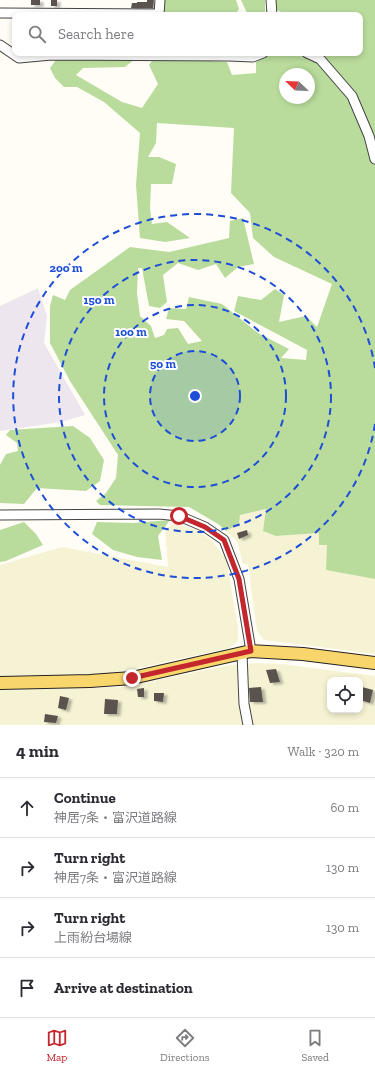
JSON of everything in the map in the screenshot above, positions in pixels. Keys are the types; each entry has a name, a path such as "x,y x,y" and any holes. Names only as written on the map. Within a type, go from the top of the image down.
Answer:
{"main road":[{"path":"0,683 90,681 132,678 246,652 303,654 375,663"}],"street":[{"path":"159,12 160,0"},
{"path":"272,0 272,12"},
{"path":"0,13 12,13"},
{"path":"0,45 12,53"},
{"path":"16,56 19,58 40,56"},
{"path":"245,56 256,56"},
{"path":"314,56 320,59 352,96 369,136 375,159"},
{"path":"0,515 158,514 179,516 205,527 224,540 239,579 246,652 244,704 248,725"}],"shaded area":[{"path":"38,288 47,316 44,343 85,415 61,422 0,431 0,306"},
{"path":"266,509 276,536 320,533 327,545 327,570 375,579 375,654 264,640 257,631 248,564 243,564 237,541 226,531 239,524 240,515"},
{"path":"174,524 195,529 210,539 224,556 227,563 238,627 238,641 229,648 134,669 103,674 0,676 0,565 62,547 168,567 165,529"},
{"path":"259,663 281,664 375,676 375,725 0,725 0,690 123,687 230,665"}],"green space":[{"path":"157,0 236,0 239,9 237,12 155,12"},
{"path":"241,0 265,0 265,12 247,12"},
{"path":"274,0 375,0 375,579 326,570 327,545 319,545 319,533 276,536 263,531 266,509 240,515 239,524 226,531 218,524 189,507 100,505 96,501 106,493 116,478 118,455 70,381 50,343 50,306 53,295 65,300 70,290 130,247 169,252 229,238 230,221 243,218 254,264 238,267 225,278 216,264 198,270 178,263 163,275 167,302 160,308 149,306 142,268 138,268 137,293 140,316 151,326 155,338 164,335 167,329 178,328 188,344 202,341 184,321 166,319 169,308 186,309 189,297 222,304 258,333 289,349 281,358 306,360 307,350 234,311 238,296 261,300 275,289 284,295 279,322 306,316 317,327 332,284 274,257 253,238 250,213 231,193 234,128 157,123 156,143 148,157 159,157 176,164 172,184 151,184 150,208 152,224 167,222 190,238 165,242 140,238 136,185 140,133 104,102 77,87 64,87 55,78 50,68 56,60 138,56 125,67 83,68 76,75 122,102 142,108 158,84 149,65 154,58 227,62 232,75 256,73 256,62 267,56 363,56 363,12 281,12 274,8"},
{"path":"73,426 90,438 104,460 100,481 86,491 37,488 24,504 0,503 0,465 6,454 18,451 17,443 6,435 10,430"},
{"path":"170,520 158,536 162,560 137,557 113,550 92,534 97,522 133,523"},
{"path":"24,522 36,534 43,545 6,561 0,562 0,530"}],"building":[{"path":"31,0 40,0 40,5 31,5"},
{"path":"51,0 57,0 57,6 51,6"},
{"path":"147,0 154,0 153,8 131,8 132,3 147,2"},
{"path":"247,530 248,535 239,539 237,533"},
{"path":"276,669 280,682 270,683 266,670"},
{"path":"261,687 263,702 250,702 249,688"},
{"path":"363,687 373,690 370,703 363,701"},
{"path":"144,688 144,697 138,697 137,689"},
{"path":"154,693 164,693 163,702 154,701"},
{"path":"60,696 69,698 66,710 58,708"},
{"path":"105,699 118,700 117,714 104,714"},
{"path":"45,714 58,716 56,723 44,722"}],"route":[{"path":"132,678 251,651 239,579 224,540 205,527 179,516"}]}
